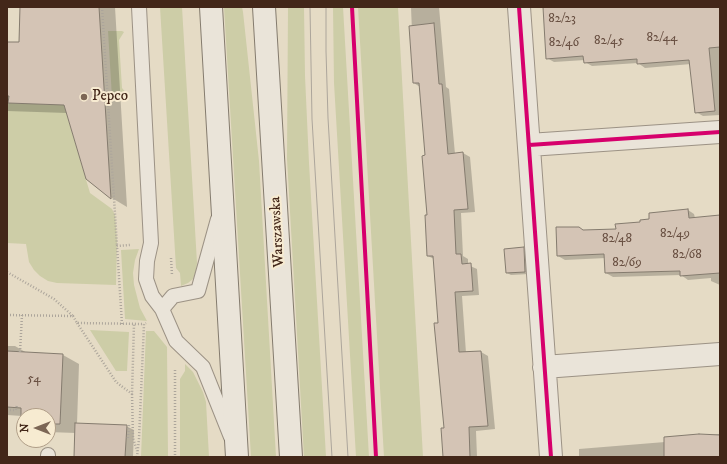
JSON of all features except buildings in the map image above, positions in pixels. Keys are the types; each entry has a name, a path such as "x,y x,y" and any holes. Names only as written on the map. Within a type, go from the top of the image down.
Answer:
{"main road":[{"path":"211,7 237,456"},
{"name":"Warszawska","path":"264,7 291,457"},
{"path":"519,7 551,457"},
{"path":"529,145 720,132"},
{"path":"544,367 720,354"}],"lane":[{"path":"139,7 151,243 147,261 146,279 152,296 162,309 176,341 203,367 237,456"},
{"path":"162,309 173,296 198,291 223,203"}],"path":[{"path":"102,7 117,246"},
{"path":"7,272 54,299 73,316 116,382 132,394"},
{"path":"77,323 144,324 162,309"},
{"path":"7,315 73,316"},
{"path":"20,352 22,315"},
{"path":"134,324 132,394 133,438 137,452"},
{"path":"137,457 144,324"},
{"path":"7,410 16,410 17,405"},
{"path":"128,438 129,425"}],"green space":[{"path":"160,7 182,7 197,263 193,279 181,286 180,273 176,268"},
{"path":"224,7 242,7 243,12 259,161 276,457 251,457"},
{"path":"288,7 304,7 305,76 309,163 326,457 304,457 287,159"},
{"path":"333,7 343,7 369,457 356,457 334,83"},
{"path":"358,7 398,7 423,457 384,457"},
{"path":"108,31 124,32 119,40 122,88 128,95 127,97 112,98"},
{"path":"7,96 9,96 8,102 64,105 90,193 112,209 115,215 117,241 116,285 57,283 48,281 34,270 29,262 26,244 7,243"},
{"path":"139,249 135,260 133,273 134,285 140,308 147,321 125,319 121,250"},
{"path":"90,330 129,332 127,371 116,371"},
{"path":"146,331 154,331 167,347 168,457 141,457"},
{"path":"185,364 193,372 203,392 206,402 209,457 180,457 180,379 185,371"}],"tram line":[{"path":"310,7 312,119 332,457"},
{"path":"326,7 328,118 348,457"}],"cycle path":[{"path":"352,7 376,457"},
{"path":"519,7 551,457"},
{"path":"529,145 720,132"}],"place":[{"name":"Pepco","path":"84,97"}]}
